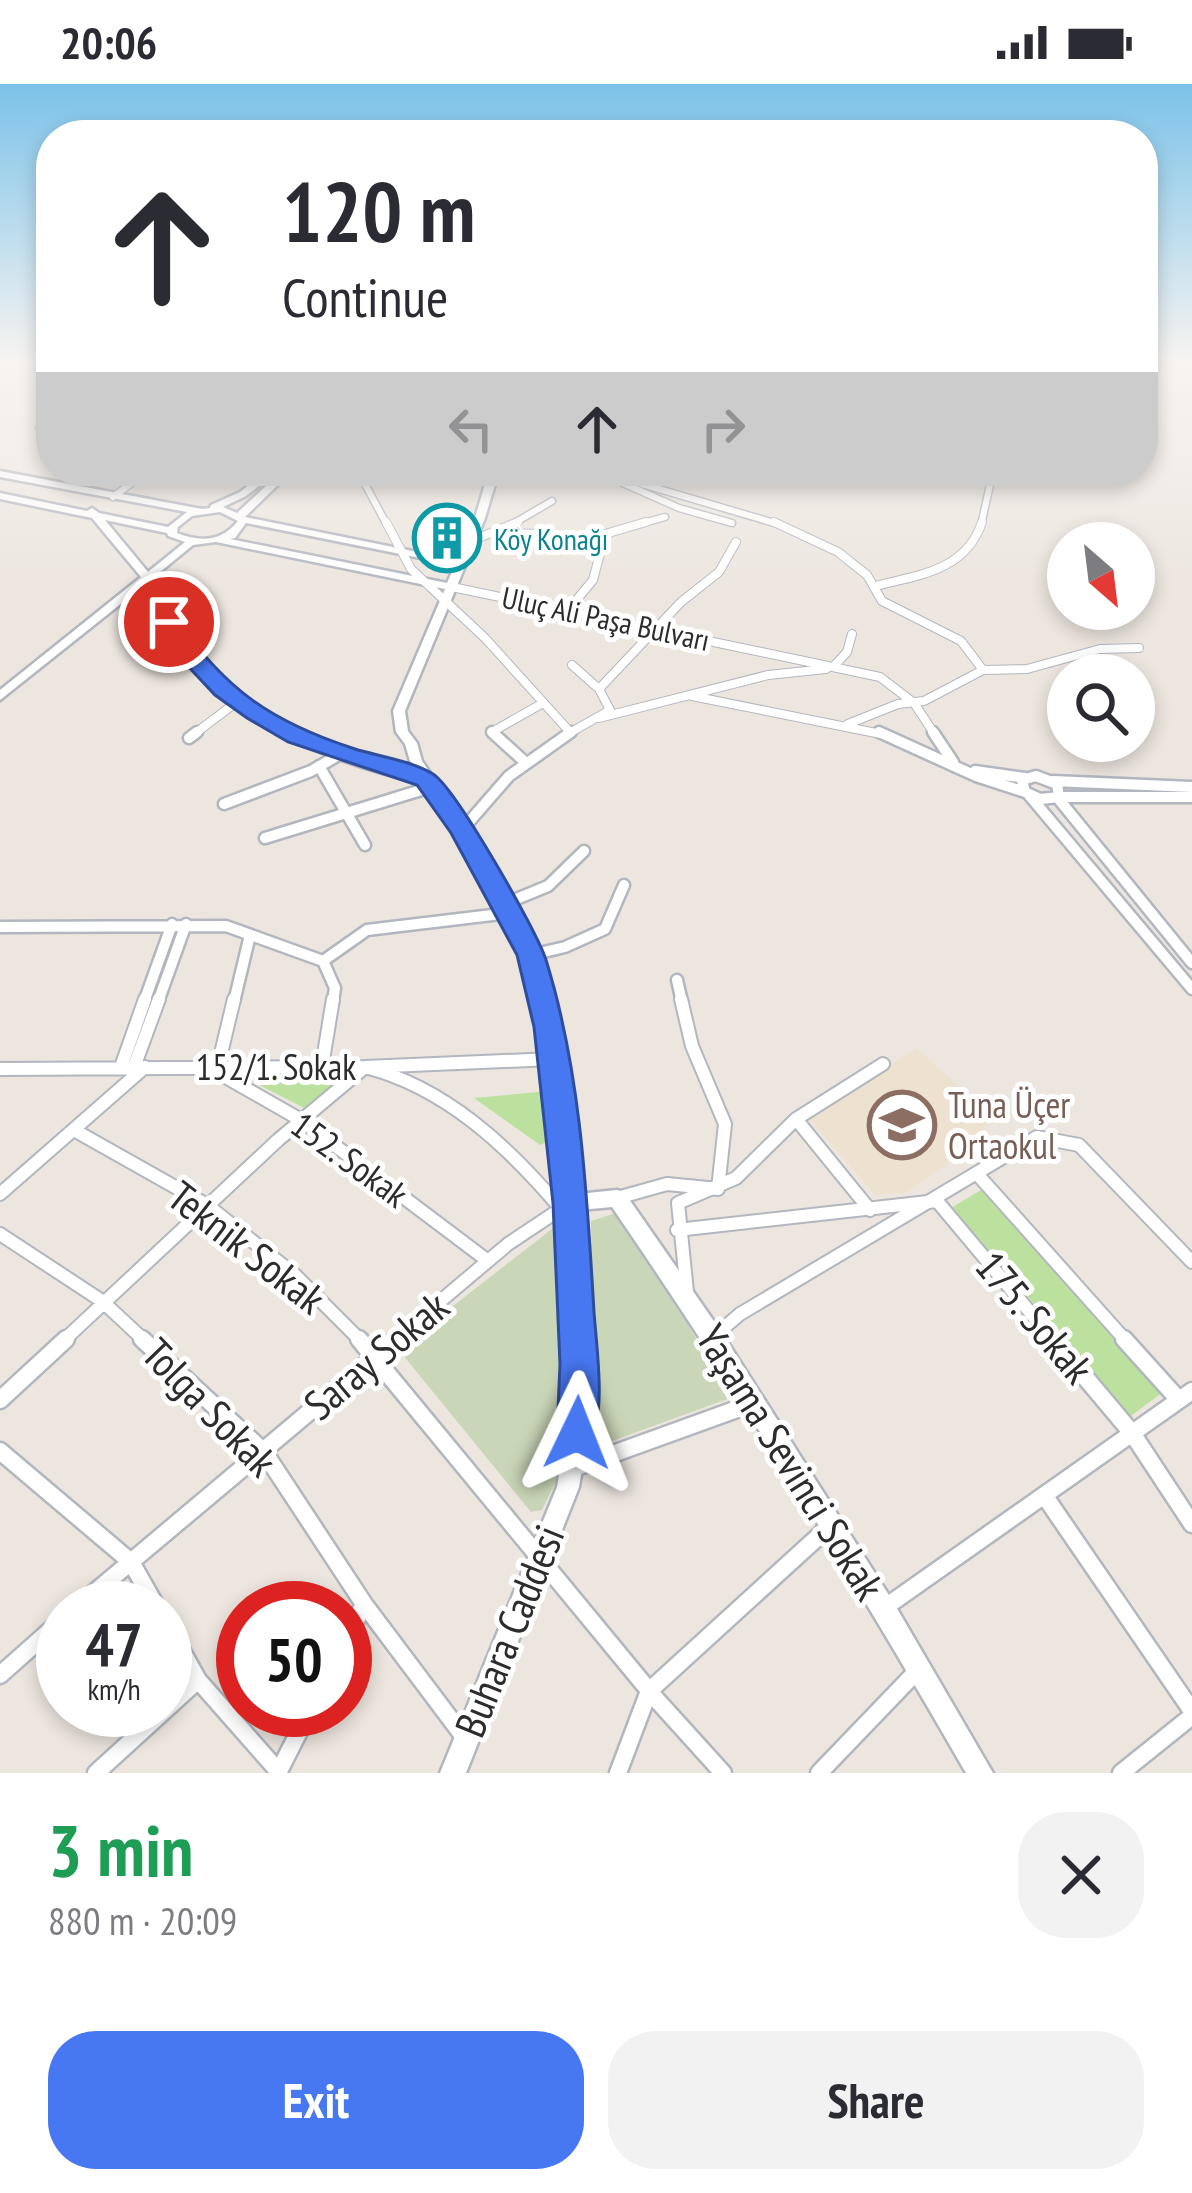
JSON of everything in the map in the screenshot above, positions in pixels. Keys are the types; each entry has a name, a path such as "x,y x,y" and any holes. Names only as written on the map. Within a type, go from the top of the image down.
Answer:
{"street":[{"name":"Uluç Ali Paşa Bulvarı","path":"0,474 36,481"},
{"name":"Uluç Ali Paşa Bulvarı","path":"60,486 205,510 458,563"},
{"path":"78,486 145,580 193,659 238,701 296,737 429,784"},
{"path":"113,497 128,486"},
{"path":"172,531 180,518 253,486"},
{"path":"220,540 239,531 242,518 273,486"},
{"path":"366,486 421,581"},
{"name":"Buhara Caddesi","path":"453,1773 571,1469 579,1364 553,1059 531,955 461,830 429,784 402,732 399,710 492,486"},
{"path":"624,486 732,523"},
{"path":"651,486 758,515 846,559 879,585 882,601 961,641 983,670"},
{"path":"879,585 939,570 972,548 982,532 990,486"},
{"path":"0,496 172,531 190,543 0,696"},
{"path":"468,542 552,501"},
{"path":"584,541 665,518"},
{"path":"494,533 584,541 604,549 590,586 569,609"},
{"name":"Uluç Ali Paşa Bulvarı","path":"190,543 220,540 421,581 447,593 569,609 853,669 891,682 914,703 953,762"},
{"path":"599,689 681,602 719,572 736,542"},
{"path":"447,593 570,732"},
{"path":"835,665 847,652 852,634"},
{"path":"848,724 943,694 983,670 1027,669 1100,649 1139,648"},
{"path":"461,830 526,763 610,710 599,689 572,664"},
{"path":"590,720 650,710 775,671 853,669"},
{"path":"692,697 848,724 910,743 1046,800 1192,797"},
{"path":"189,738 238,701"},
{"path":"526,763 492,732 544,703"},
{"path":"224,804 319,766 341,752"},
{"path":"319,766 364,845"},
{"path":"972,771 1053,781 1192,787"},
{"path":"1025,778 1021,784 1027,793 1192,989"},
{"path":"1053,781 1058,797 1192,963"},
{"path":"265,838 429,784"},
{"path":"323,961 367,930 506,908 548,886 584,851"},
{"path":"531,955 566,947 604,929 624,885"},
{"path":"0,1194 74,1130 133,1067 179,924"},
{"path":"0,927 226,926 323,961 335,988 322,1066"},
{"path":"212,1066 250,935"},
{"path":"677,980 692,1046 725,1124 718,1189"},
{"name":"152/1. Sokak","path":"0,1069 553,1059"},
{"path":"688,1301 677,1231 678,1203 736,1178 796,1119 883,1064"},
{"name":"152. Sokak","path":"212,1066 301,1120 488,1261"},
{"path":"0,1400 102,1301 365,1066 410,1080 566,1206 680,1180 718,1189"},
{"path":"796,1119 870,1210"},
{"name":"Teknik Sokak","path":"74,1130 207,1205 295,1275 375,1355 649,1691 723,1773"},
{"path":"712,1337 740,1314 937,1201 1037,1137 1079,1145 1192,1262"},
{"path":"884,1607 1046,1498 1186,1395 978,1175"},
{"name":"Yaşama Sevinci Sokak","path":"617,1198 884,1607 980,1773"},
{"path":"677,1231 937,1201"},
{"name":"175. Sokak","path":"937,1201 1132,1433 1192,1524"},
{"name":"Saray Sokak","path":"108,1581 488,1261 566,1206"},
{"name":"Tolga Sokak","path":"0,1234 102,1301 264,1451 349,1581"},
{"path":"571,1469 751,1404"},
{"path":"0,1450 131,1562 142,1581"},
{"path":"1046,1498 1192,1714 1121,1773"},
{"path":"618,1773 649,1691 831,1525"},
{"name":"Tolga Sokak","path":"372,1615 464,1737"},
{"path":"0,1676 36,1643"},
{"path":"192,1669 279,1772 296,1737"},
{"path":"819,1773 917,1671"},
{"path":"96,1773 198,1679"}],"shaded area":[{"name":"Tuna Üçer Ortaokul","path":"917,1048 993,1118 946,1165 906,1193 875,1195 808,1117"}],"green space":[{"path":"247,1073 337,1073 342,1077 306,1109 244,1077"},
{"path":"549,1091 555,1139 540,1145 474,1098"},
{"path":"981,1190 1163,1392 1131,1416 951,1208"},
{"path":"616,1213 643,1246 730,1398 593,1448 591,1221"},
{"path":"562,1221 569,1427 562,1469 542,1510 531,1512 398,1349"}],"place":[{"name":"Köy Konağı","path":"447,538"},
{"name":"Tuna Üçer Ortaokul","path":"902,1125"}],"route":[{"path":"169,622 193,659 222,690 255,714 296,737 426,780 494,885 531,955 548,1027 570,1203 579,1364 577,1433"}]}
